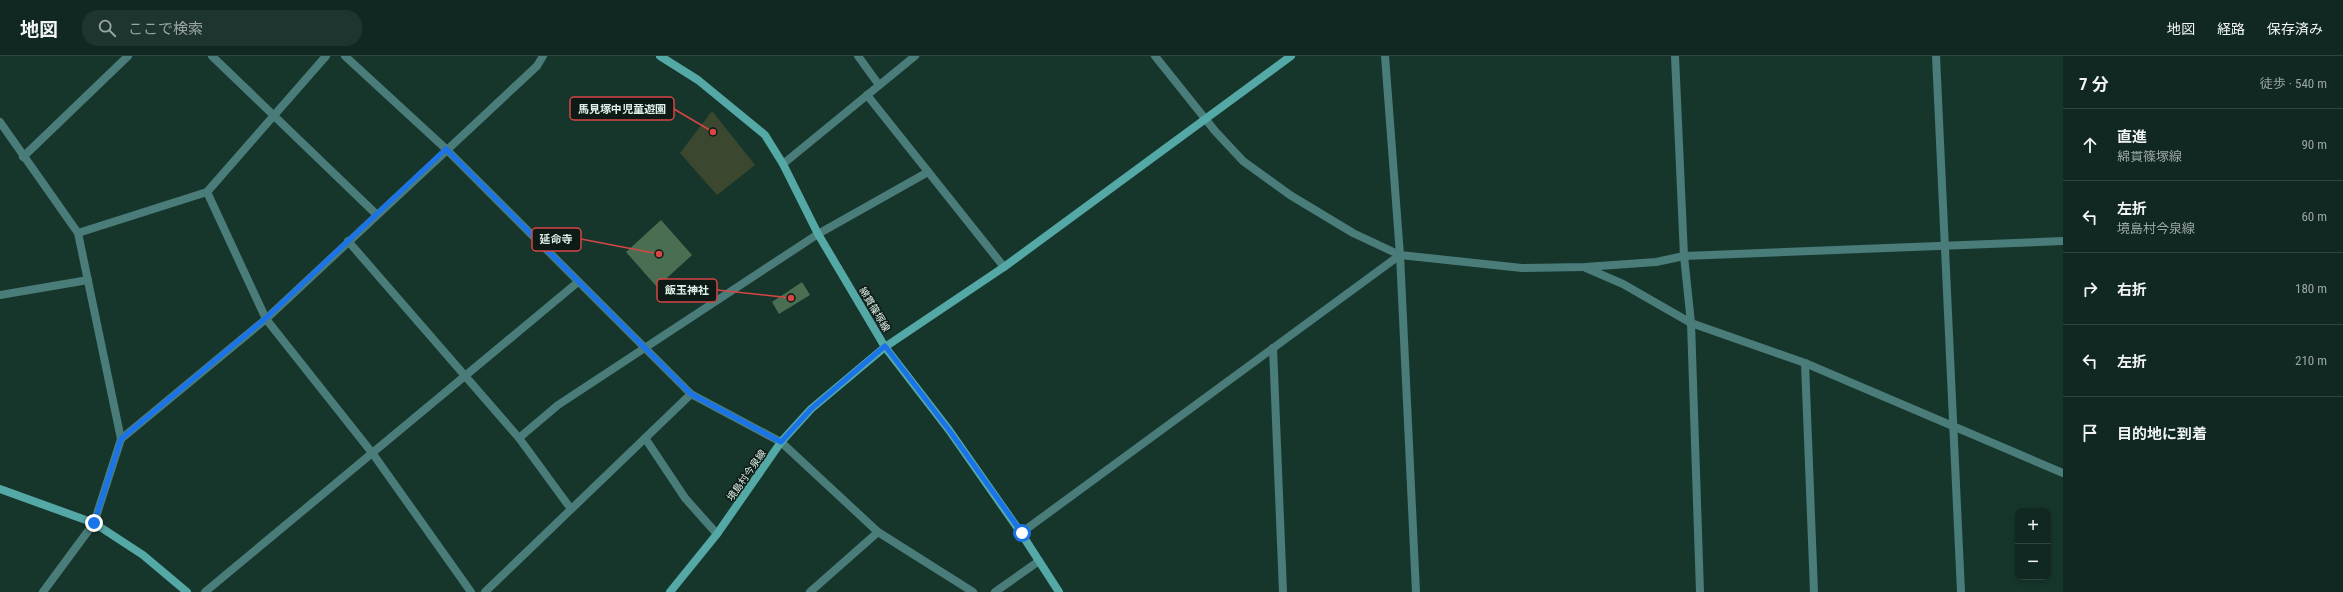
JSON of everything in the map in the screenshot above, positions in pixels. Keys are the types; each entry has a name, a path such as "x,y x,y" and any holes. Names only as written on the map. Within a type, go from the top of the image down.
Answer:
{"main road":[{"name":"綿貫篠塚線","path":"660,56 698,80 765,135 783,164 818,234 885,346 949,430 1022,533 1059,592"},
{"name":"境島村今泉線","path":"670,592 717,534 781,442 811,409 885,346 1004,267 1291,56"},
{"path":"0,489 94,523 143,555 187,592"}],"street":[{"path":"23,157 128,56"},
{"path":"212,56 376,214"},
{"path":"78,233 207,192 326,56"},
{"path":"345,56 446,149 691,394 781,442 878,532 973,592"},
{"path":"121,439 266,318 376,214 537,66 544,56"},
{"path":"858,56 879,85"},
{"path":"783,164 915,56"},
{"path":"1156,56 1243,161 1290,195 1353,233 1400,255 1522,268 1585,267 1656,262 1684,256 2063,241"},
{"path":"1385,56 1400,255 1416,592"},
{"path":"1675,56 1684,256 1692,323 1700,592"},
{"path":"1936,56 1961,592"},
{"path":"867,95 1004,267"},
{"path":"0,122 23,157 78,233 121,439 94,523 44,592"},
{"path":"519,438 558,405 818,234 928,172"},
{"path":"207,192 266,318 373,454 471,592"},
{"path":"348,241 519,438 571,509"},
{"path":"1022,533 1400,255"},
{"path":"1585,267 1622,284 1692,323 1805,363 2063,473"},
{"path":"0,295 88,280"},
{"path":"205,592 373,454 578,282"},
{"path":"1273,348 1283,592"},
{"path":"1805,363 1814,592"},
{"path":"485,592 691,394"},
{"path":"645,438 685,498 717,534"},
{"path":"810,592 878,532"},
{"path":"995,592 1039,561"}],"green space":[{"path":"712,111 755,165 717,195 680,153"}],"building":[{"path":"661,220 692,255 657,287 626,252"},
{"path":"802,282 810,295 779,314 772,302"}],"place":[{"name":"馬見塚中児童遊園","path":"713,132"},
{"name":"延命寺","path":"659,254"},
{"name":"飯玉神社","path":"791,298"}],"route":[{"path":"94,523 121,439 266,318 446,149 691,394 781,442 811,409 885,346 949,430 1022,533"}]}
